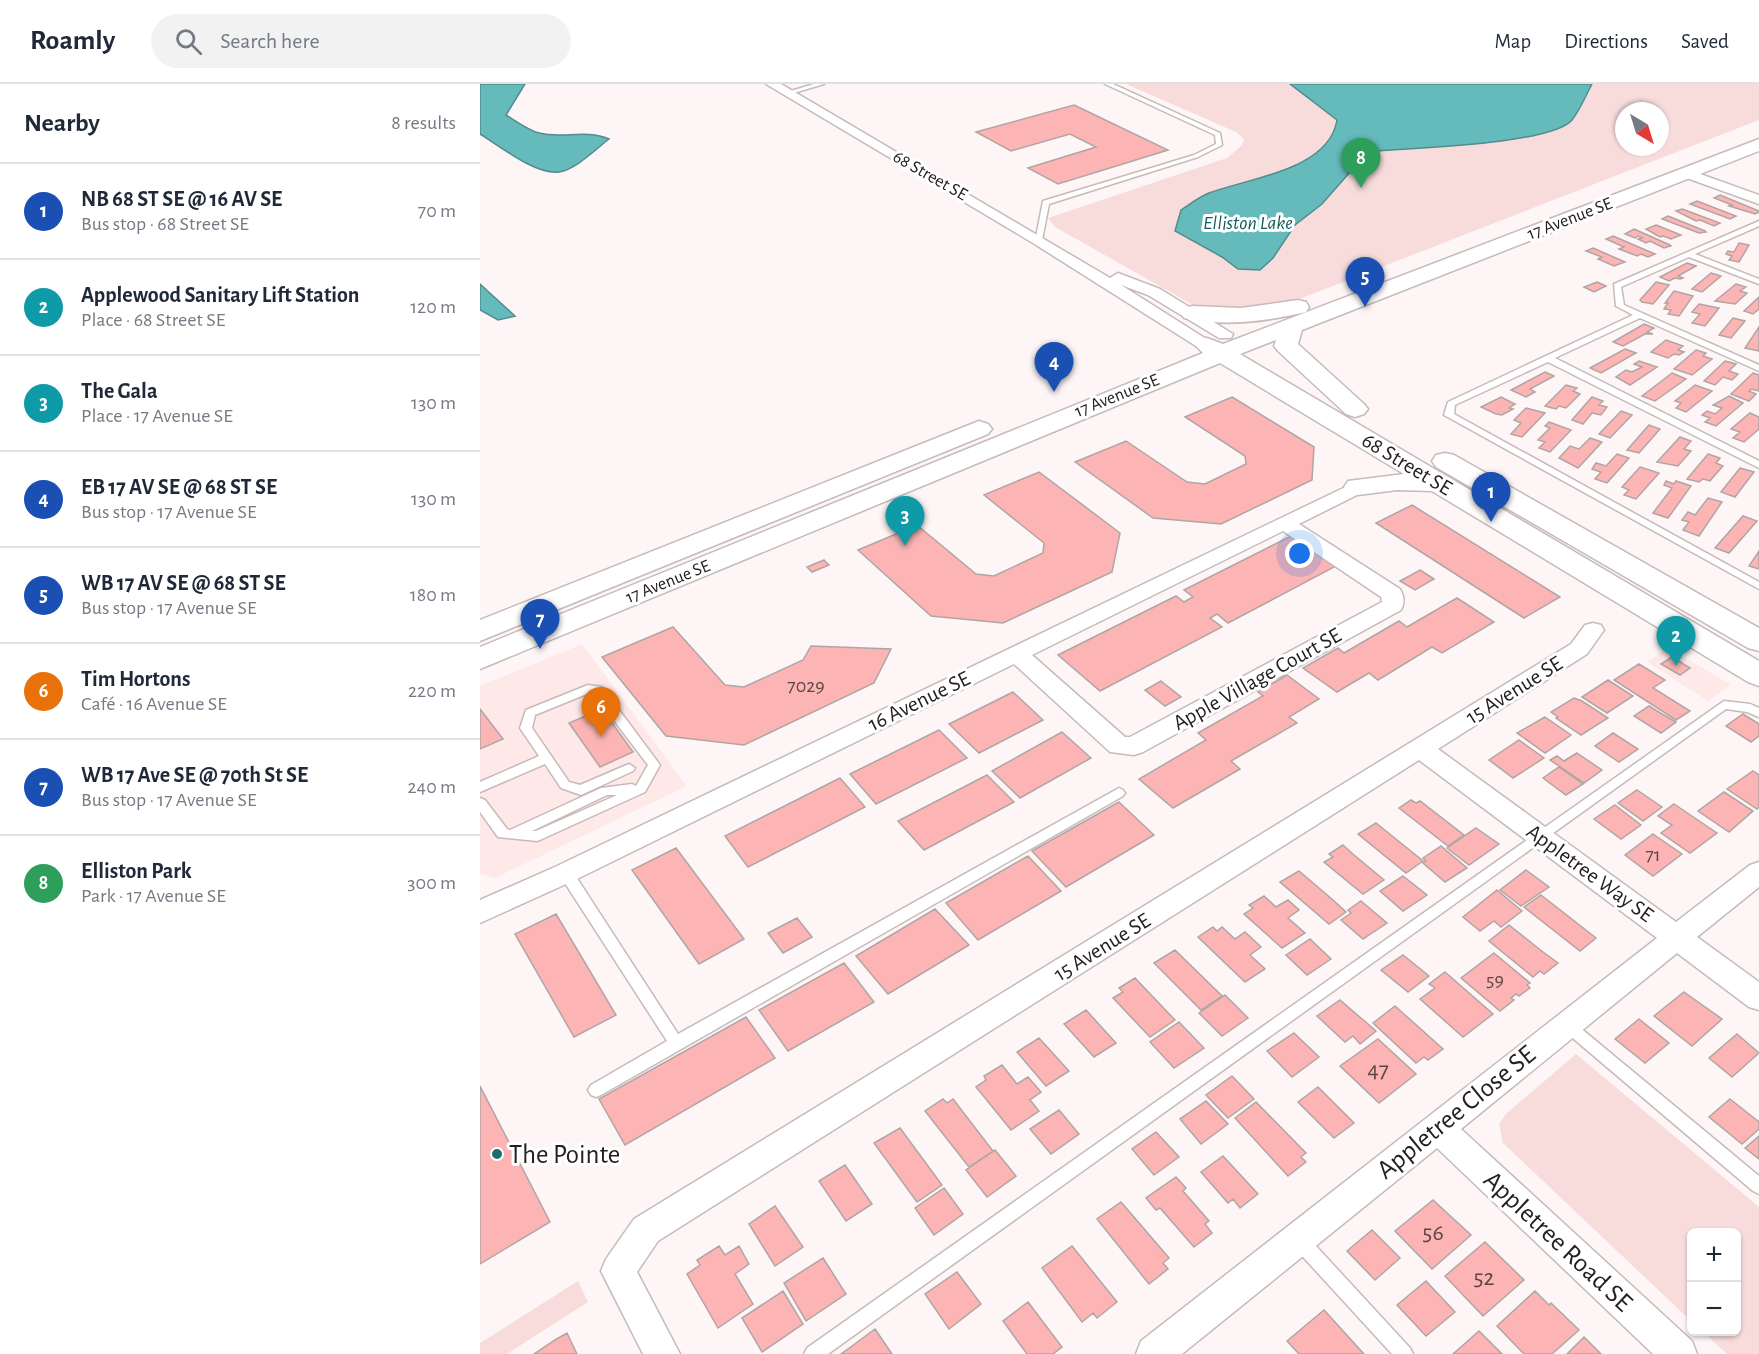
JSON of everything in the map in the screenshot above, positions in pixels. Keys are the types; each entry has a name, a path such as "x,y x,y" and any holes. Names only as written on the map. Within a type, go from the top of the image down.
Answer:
{"main road":[{"name":"17 Avenue SE","path":"480,631 984,428 1223,344 1759,129"},
{"name":"17 Avenue SE","path":"1295,316 1689,174 1759,145"},
{"path":"1666,166 1689,174"},
{"path":"1192,313 1295,316 1286,346 1355,409"},
{"name":"17 Avenue SE","path":"480,659 1098,404 1223,344"},
{"name":"68 Street SE","path":"1223,344 1283,390 1759,675"},
{"name":"68 Street SE","path":"1223,344 1355,409 1759,641"},
{"path":"1098,404 1199,380 1220,378 1235,379 1283,390"},
{"path":"1358,487 1372,466 1374,444"},
{"path":"1358,487 1397,482 1438,483"}],"street":[{"name":"68 Street SE","path":"772,84 1087,270 1223,344"},
{"path":"1689,174 1759,200"},
{"name":"68 Street SE","path":"1087,270 1127,280 1192,313 1223,344"},
{"name":"16 Avenue SE","path":"480,912 566,873 1358,487"},
{"name":"Apple Village Court SE","path":"1016,654 1119,746 1134,746 1394,605 1392,594 1286,524"},
{"name":"15 Avenue SE","path":"662,1354 618,1271 646,1230 1579,649 1593,630"},
{"name":"Appletree Way SE","path":"1421,749 1759,998"},
{"name":"Appletree Close SE","path":"1154,1354 1759,872"},
{"name":"Appletree Road SE","path":"1437,1127 1679,1354"}],"lane":[{"path":"787,93 821,84"},
{"path":"1038,240 1046,203 1196,156 1219,145 1218,134 1108,84"},
{"path":"1759,223 1617,286 1620,306 1759,368"},
{"path":"1690,255 1759,282"},
{"path":"1640,315 1451,404 1449,415 1759,586"},
{"path":"1548,358 1759,465"},
{"path":"480,802 503,834 511,835 605,791 641,789 654,765 598,690 588,689 530,713 526,728 565,786 581,790 629,768"},
{"path":"813,1354 1542,837 1724,705 1750,708 1759,713"},
{"path":"480,787 547,758"},
{"path":"596,1090 1119,793"},
{"path":"566,873 676,1043"},
{"path":"1566,1024 1759,1186"},
{"path":"1298,1239 1404,1354"}],"shaded area":[{"path":"1126,84 1759,84 1759,120 1669,155 1669,102 1615,102 1615,156 1667,156 1302,298 1258,310 1202,310 1055,227 1048,218 1227,158 1242,145 1244,139 1236,132"},
{"path":"582,644 687,786 495,878 480,874 480,686"},
{"path":"1669,648 1731,685 1708,701 1647,662"},
{"path":"1576,1054 1759,1207 1759,1354 1727,1354 1707,1336 1741,1336 1741,1228 1687,1228 1687,1317 1503,1143 1499,1124 1506,1114"},
{"path":"578,1281 588,1302 507,1354 480,1354 480,1343"}],"water":[{"path":"480,84 525,84 506,115 535,132 548,135 583,134 609,139 565,170 550,172 539,169 518,159 480,134"},
{"name":"Elliston Lake","path":"1290,84 1592,84 1572,120 1559,128 1538,135 1511,140 1379,151 1365,155 1322,204 1295,225 1273,258 1260,270 1238,269 1222,257 1175,231 1181,210 1198,199 1209,193 1285,170 1304,161 1331,137 1337,120"},
{"path":"480,284 515,316 498,320 480,310"}],"building":[{"path":"1074,105 1168,150 1058,184 1028,168 1096,147 1070,134 1011,151 976,132"},
{"path":"1720,195 1759,212 1755,214 1729,206 1732,205 1714,198"},
{"path":"1697,201 1736,216 1730,219 1690,204"},
{"path":"1682,209 1720,223 1714,226 1700,220 1696,221 1676,211"},
{"path":"1668,216 1706,232 1699,233 1662,219"},
{"path":"1656,225 1681,235 1671,239 1660,237 1646,229"},
{"path":"1634,229 1671,246 1664,248 1650,241 1646,243 1638,239 1642,238 1638,236 1635,238 1625,234"},
{"path":"1613,236 1655,254 1648,257 1641,254 1637,256 1619,249 1624,247 1606,239"},
{"path":"1739,243 1749,245 1739,262 1729,260 1732,256 1726,254 1728,251 1734,252"},
{"path":"1593,248 1625,262 1614,266 1598,259 1602,257 1586,251"},
{"path":"1687,263 1696,266 1678,276 1683,278 1669,281 1660,277"},
{"path":"1711,273 1721,276 1702,292 1692,289"},
{"path":"1597,282 1606,286 1594,292 1584,287"},
{"path":"1656,282 1669,285 1653,304 1642,302 1640,300"},
{"path":"1736,284 1746,287 1740,291 1747,293 1735,304 1715,301"},
{"path":"1674,291 1693,296 1679,316 1668,314 1671,310 1664,309 1668,303 1665,303"},
{"path":"1759,297 1759,309 1753,314 1744,311"},
{"path":"1699,304 1719,308 1705,326 1692,323 1700,314 1692,312"},
{"path":"1733,318 1745,321 1731,338 1719,335"},
{"path":"1644,324 1654,328 1647,332 1653,334 1645,334 1623,346 1613,342"},
{"path":"1759,327 1759,351 1745,348"},
{"path":"1666,340 1683,346 1678,350 1684,352 1668,358 1651,352"},
{"path":"1625,349 1636,353 1601,373 1590,368"},
{"path":"1696,350 1706,353 1703,356 1712,359 1692,375 1674,369"},
{"path":"1639,361 1657,367 1630,385 1616,377 1626,370 1632,372 1642,367 1634,364"},
{"path":"1725,361 1736,364 1729,371 1738,374 1732,380 1723,377 1715,385 1704,381"},
{"path":"1545,372 1554,376 1530,389 1535,392 1526,397 1511,390"},
{"path":"1672,373 1686,379 1655,401 1642,396"},
{"path":"1753,373 1759,375 1759,391 1751,389 1749,391 1756,394 1749,401 1731,394"},
{"path":"1566,385 1577,388 1573,391 1580,394 1566,408 1559,406 1556,409 1545,406"},
{"path":"1695,385 1712,391 1686,412 1676,408 1681,403 1675,401"},
{"path":"1729,396 1743,403 1716,426 1705,422 1710,418 1702,415 1707,411 1715,414 1722,408 1713,405"},
{"path":"1232,397 1314,447 1312,480 1221,524 1153,518 1075,462 1126,441 1187,482 1205,484 1246,464 1245,456 1185,417"},
{"path":"1501,397 1515,404 1509,408 1513,409 1502,415 1481,407"},
{"path":"1592,397 1603,401 1599,405 1607,407 1601,415 1592,413 1583,424 1572,420"},
{"path":"1526,408 1545,413 1522,437 1511,434 1521,423 1514,420"},
{"path":"1621,411 1632,415 1610,438 1599,434"},
{"path":"1750,413 1759,417 1759,429 1744,442 1733,438 1740,432 1731,429"},
{"path":"1549,422 1571,430 1550,452 1539,448 1545,442 1538,440 1550,428 1545,426"},
{"path":"1649,425 1660,429 1639,453 1627,450"},
{"path":"1680,437 1691,441 1684,449 1691,451 1678,466 1657,462"},
{"path":"1590,438 1602,442 1578,468 1559,458 1570,446 1579,449"},
{"path":"1617,454 1629,458 1607,483 1595,479 1601,472 1592,469 1596,463 1606,466"},
{"path":"1708,454 1720,458 1716,463 1723,466 1710,481 1703,479 1699,482 1687,479"},
{"path":"1640,467 1659,473 1636,499 1624,495 1629,490 1622,487"},
{"path":"1740,468 1754,472 1735,497 1721,492"},
{"path":"1039,472 1120,533 1112,572 1003,623 931,616 858,550 917,525 976,574 994,576 1043,553 1044,543 984,495"},
{"path":"1666,481 1674,484 1676,481 1691,486 1668,518 1653,513 1672,488 1664,485"},
{"path":"1708,498 1722,502 1699,536 1683,530 1689,522 1682,520 1688,512 1695,515"},
{"path":"1412,505 1560,597 1524,618 1376,523"},
{"path":"1743,516 1757,521 1729,553 1715,548"},
{"path":"1291,536 1336,566 1228,623 1217,614 1210,618 1222,627 1100,691 1058,655 1176,596 1184,602 1193,597 1184,590"},
{"path":"1759,551 1759,569 1749,566"},
{"path":"824,560 829,565 812,572 807,567"},
{"path":"1420,570 1434,579 1415,590 1400,581"},
{"path":"1457,598 1494,622 1442,653 1432,647 1378,680 1369,673 1337,692 1303,668 1338,648 1344,653 1399,621 1407,627"},
{"path":"673,627 725,685 744,687 803,660 811,646 891,649 874,683 744,745 666,736 602,657"},
{"path":"1672,657 1690,668 1680,675 1661,664"},
{"path":"1639,664 1665,680 1653,688 1690,711 1676,720 1614,680"},
{"path":"1287,675 1319,699 1289,717 1297,723 1231,761 1240,769 1173,808 1139,779 1206,740 1198,733 1263,696 1258,692"},
{"path":"1608,680 1633,696 1607,713 1582,697"},
{"path":"1161,681 1181,697 1165,706 1145,690"},
{"path":"1013,692 1043,720 979,753 949,724"},
{"path":"1574,698 1608,718 1581,735 1551,712"},
{"path":"1649,706 1676,722 1661,733 1634,716"},
{"path":"480,709 503,739 480,749"},
{"path":"602,709 633,752 600,767 569,723"},
{"path":"1743,714 1759,724 1759,736 1751,742 1726,726"},
{"path":"1545,717 1571,735 1545,753 1517,733"},
{"path":"939,730 967,758 876,804 850,774"},
{"path":"1062,732 1091,758 1020,798 992,771"},
{"path":"1613,733 1638,749 1619,762 1595,746"},
{"path":"1519,740 1544,758 1513,778 1489,760"},
{"path":"1577,753 1602,770 1584,783 1550,760 1557,756 1564,761"},
{"path":"1559,767 1583,784 1566,795 1543,778"},
{"path":"1753,771 1759,775 1759,807 1757,809 1727,789"},
{"path":"987,775 1014,802 924,850 898,821"},
{"path":"840,778 865,807 748,867 725,836"},
{"path":"1637,790 1662,807 1643,821 1618,803"},
{"path":"1724,792 1753,811 1729,832 1698,811"},
{"path":"1411,800 1416,803 1420,801 1464,835 1448,846 1399,808"},
{"path":"1119,802 1154,835 1066,887 1032,851"},
{"path":"1674,804 1717,833 1690,853 1661,833 1672,825 1658,816"},
{"path":"1615,805 1641,825 1621,839 1594,819"},
{"path":"1376,823 1423,861 1406,873 1358,834"},
{"path":"1476,828 1499,844 1469,865 1447,848"},
{"path":"1653,834 1682,854 1653,876 1625,855"},
{"path":"1343,845 1384,880 1363,894 1324,862 1333,857 1329,854"},
{"path":"1441,846 1467,868 1445,882 1423,863 1426,861 1423,858"},
{"path":"676,848 744,939 699,964 632,870"},
{"path":"1028,856 1061,891 978,940 946,903"},
{"path":"1526,870 1549,887 1521,906 1500,890"},
{"path":"1299,871 1346,912 1329,924 1280,882"},
{"path":"1403,876 1427,895 1403,911 1380,891"},
{"path":"1497,890 1522,911 1501,927 1494,921 1480,931 1463,917"},
{"path":"1541,895 1596,938 1580,951 1524,907"},
{"path":"1264,896 1276,907 1288,900 1299,910 1288,918 1305,933 1282,948 1244,914 1253,908 1249,905"},
{"path":"1361,901 1387,923 1363,939 1341,920 1351,913 1348,910"},
{"path":"935,909 969,945 888,994 856,956"},
{"path":"556,914 616,1015 574,1037 515,934"},
{"path":"797,918 812,937 783,953 768,933"},
{"path":"1509,925 1558,963 1544,974 1540,971 1533,977 1489,941"},
{"path":"1213,927 1217,931 1222,927 1235,939 1245,932 1261,947 1250,955 1265,969 1245,982 1198,937"},
{"path":"1310,939 1331,959 1307,975 1286,955"},
{"path":"1175,950 1222,996 1201,1010 1154,963"},
{"path":"1494,953 1530,983 1527,985 1530,988 1519,996 1516,994 1511,998 1514,1000 1500,1011 1461,978"},
{"path":"1403,955 1429,976 1408,992 1381,970"},
{"path":"844,963 874,1002 788,1051 759,1010"},
{"path":"1445,972 1493,1014 1463,1037 1420,999 1435,988 1429,984"},
{"path":"1135,978 1175,1020 1150,1037 1113,998 1123,992 1119,988"},
{"path":"1684,992 1722,1019 1692,1046 1654,1016"},
{"path":"1225,995 1248,1018 1222,1036 1199,1013"},
{"path":"1340,1000 1376,1031 1360,1044 1353,1036 1345,1042 1317,1016"},
{"path":"1395,1006 1443,1049 1428,1060 1424,1057 1416,1063 1373,1023"},
{"path":"1086,1010 1116,1043 1094,1057 1064,1024"},
{"path":"746,1017 775,1058 625,1145 599,1099"},
{"path":"1639,1019 1669,1043 1645,1063 1615,1039"},
{"path":"1179,1022 1204,1048 1174,1068 1150,1042"},
{"path":"1294,1033 1319,1057 1292,1077 1267,1051"},
{"path":"1737,1034 1759,1053 1732,1077 1709,1058"},
{"path":"1039,1038 1069,1071 1046,1086 1017,1052"},
{"path":"1378,1039 1416,1074 1379,1103 1340,1066"},
{"path":"1002,1065 1017,1084 1028,1077 1041,1092 1030,1100 1039,1111 1011,1130 976,1087 986,1080 984,1076"},
{"path":"1232,1076 1254,1099 1228,1118 1206,1095"},
{"name":"The Pointe","path":"480,1086 550,1222 480,1264"},
{"path":"1318,1087 1354,1123 1334,1138 1298,1102"},
{"path":"943,1099 947,1103 953,1099 993,1151 969,1167 925,1111"},
{"path":"1730,1099 1759,1122 1759,1129 1742,1144 1709,1117"},
{"path":"1206,1101 1228,1124 1201,1144 1180,1119"},
{"path":"1256,1102 1306,1153 1301,1157 1306,1162 1288,1176 1235,1118"},
{"path":"1059,1110 1079,1134 1051,1154 1030,1129"},
{"path":"900,1128 942,1185 917,1202 874,1143"},
{"path":"1156,1132 1179,1157 1154,1175 1132,1149"},
{"path":"1759,1136 1759,1159 1745,1148"},
{"path":"995,1150 1016,1176 987,1197 966,1170"},
{"path":"1223,1156 1258,1194 1240,1208 1233,1199 1228,1203 1201,1172"},
{"path":"845,1165 872,1204 846,1221 819,1181"},
{"path":"1176,1177 1186,1188 1183,1191 1209,1221 1205,1224 1212,1233 1194,1247 1160,1208 1156,1210 1146,1198"},
{"path":"944,1188 963,1214 934,1235 915,1208"},
{"path":"1433,1200 1471,1235 1432,1269 1395,1231"},
{"path":"1121,1202 1169,1258 1163,1263 1168,1269 1149,1284 1097,1219"},
{"path":"775,1206 803,1247 775,1266 749,1224"},
{"path":"1372,1230 1400,1258 1375,1280 1347,1251"},
{"path":"1485,1242 1524,1280 1483,1316 1445,1276"},
{"path":"719,1246 725,1255 739,1246 749,1264 735,1274 753,1304 718,1328 687,1274 700,1265 697,1260"},
{"path":"1072,1246 1117,1302 1097,1318 1093,1313 1082,1322 1042,1268"},
{"path":"823,1258 846,1294 806,1321 784,1283"},
{"path":"957,1272 981,1304 949,1329 925,1294"},
{"path":"1426,1281 1455,1312 1426,1336 1397,1305"},
{"path":"783,1291 803,1324 762,1352 742,1318"},
{"path":"1535,1291 1579,1330 1552,1354 1524,1354 1497,1326"},
{"path":"1028,1302 1062,1347 1053,1354 1027,1354 1003,1321"},
{"path":"1324,1310 1364,1354 1299,1354 1287,1341"},
{"path":"875,1329 892,1354 841,1354 852,1346"},
{"path":"1479,1331 1502,1354 1453,1354"},
{"path":"567,1333 577,1354 534,1354 555,1340"},
{"path":"1584,1337 1601,1354 1567,1354"}],"place":[{"name":"Elliston Park","path":"1361,188"},
{"name":"WB 17 AV SE @ 68 ST SE","path":"1365,307"},
{"name":"EB 17 AV SE @ 68 ST SE","path":"1054,392"},
{"name":"NB 68 ST SE @ 16 AV SE","path":"1491,522"},
{"name":"The Gala","path":"905,546"},
{"name":"WB 17 Ave SE @ 70th St SE","path":"540,649"},
{"name":"Applewood Sanitary Lift Station","path":"1676,666"},
{"name":"Tim Hortons","path":"601,737"},
{"name":"The Pointe","path":"497,1154"}]}
